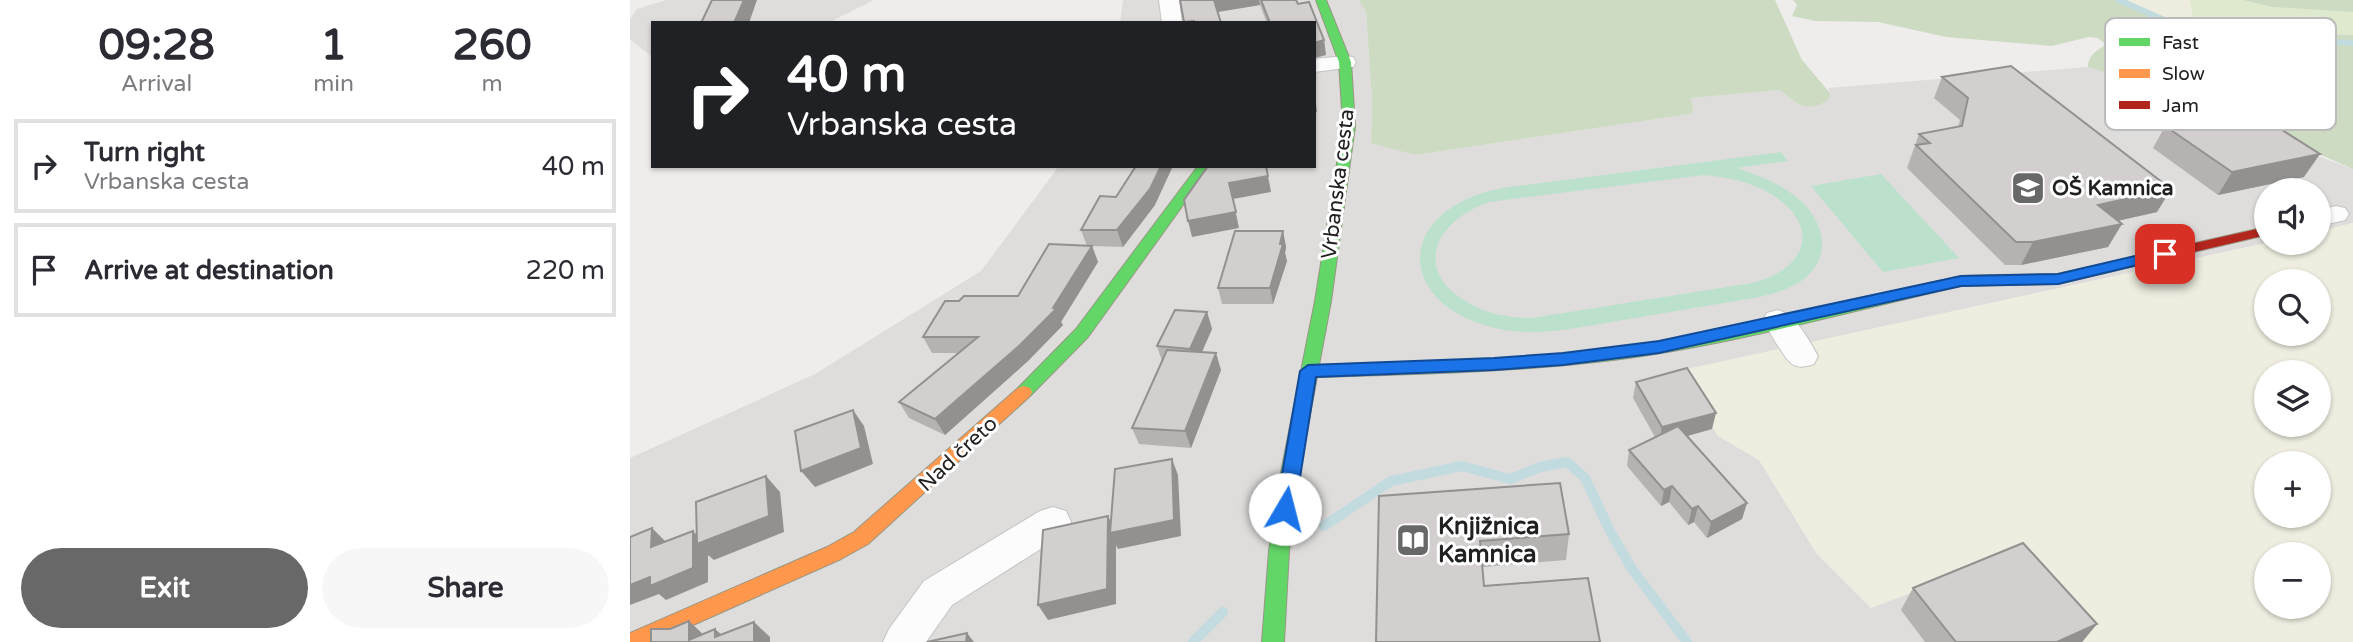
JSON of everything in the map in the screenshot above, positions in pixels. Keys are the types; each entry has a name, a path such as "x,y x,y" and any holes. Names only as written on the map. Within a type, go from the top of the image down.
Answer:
{"street":[{"path":"1169,0 1172,21"},
{"name":"Vrbanska cesta","path":"1273,642 1279,551 1308,371 1323,301 1349,126 1345,62 1321,0"},
{"path":"1316,66 1345,62"},
{"name":"Nad čreto","path":"632,642 834,553 861,538 1044,374 1082,333 1204,168"},
{"path":"1308,371 1448,367 1563,359 1659,347 1961,281 2058,279 2254,233"},
{"path":"1778,320 1802,356"},
{"path":"903,642 938,593 1053,522"}],"shaded area":[{"path":"666,0 874,0 832,21 651,21 651,56 630,39 630,19 637,9"},
{"path":"1123,0 1359,0 1366,12 1372,101 1371,142 1415,155 1690,114 1694,110 1689,98 1780,90 1800,105 1830,93 1828,88 2088,67 2105,72 2105,130 2261,130 2353,169 2353,223 2331,228 2331,178 2254,178 2254,246 1679,371 1718,436 1759,460 1817,554 2004,558 2084,642 630,642 630,458 815,374 981,271 1058,168 1316,168 1316,21 1120,21"},
{"path":"2115,0 2190,0 2193,18 2172,18 2138,10"},
{"path":"2353,223 2353,642 2084,642 2004,558 1871,608 1817,554 1759,460 1718,436 1678,371 2254,246 2254,255 2331,255 2331,228"}],"green space":[{"path":"1359,0 1775,0 1802,60 1830,93 1829,99 1815,106 1803,106 1780,90 1690,98 1694,110 1690,114 1415,155 1371,143 1372,101 1366,12"},
{"path":"1793,0 2115,0 2168,18 2105,18 2105,44 2098,38 2089,37 2052,46 1946,37 1878,22 1815,21 1792,16 1797,5"},
{"path":"2190,0 2243,0 2272,7 2342,10 2353,12 2353,35 2336,34 2336,18 2193,18"},
{"path":"2243,0 2353,0 2353,12 2272,7"},
{"path":"2336,34 2353,35 2353,169 2263,130 2336,130"},
{"path":"2105,46 2105,72 2088,67 2091,56"},
{"path":"1781,152 1788,161 1737,168 1778,185 1801,201 1817,222 1821,233 1820,257 1804,279 1783,290 1760,297 1561,330 1505,330 1467,319 1441,301 1425,280 1420,257 1426,234 1443,214 1471,197 1510,187","holes":["1713,176 1755,186 1788,207 1798,220 1802,233 1801,246 1795,258 1785,268 1752,283 1532,318 1502,315 1474,306 1454,293 1442,279 1436,264 1436,250 1443,235 1454,222 1469,211 1489,202"]},
{"path":"1881,174 1959,258 1883,272 1811,186"}],"building":[{"path":"712,0 744,0 735,21 702,21"},
{"path":"1180,0 1214,0 1220,21 1184,21"},
{"path":"1261,0 1296,0 1298,4 1309,2 1324,40 1316,42 1316,21 1269,21"},
{"name":"OŠ Kamnica","path":"2011,66 2171,189 2098,205 2122,224 2033,242 2016,242 1916,145 1930,143 1919,134 1962,126 1968,98 1942,77"},
{"path":"2171,130 2282,130 2320,154 2232,172"},
{"path":"1135,168 1160,168 1150,189 1117,230 1081,230 1100,196 1116,197"},
{"path":"1207,168 1266,168 1268,176 1229,183 1236,212 1188,221 1184,200"},
{"path":"1235,231 1283,231 1280,244 1283,244 1270,288 1218,288"},
{"path":"1049,244 1092,246 1053,308 1056,309 1020,345 935,419 899,402 978,337 923,337 945,301 959,301 964,296 1018,296"},
{"path":"1175,310 1207,312 1190,349 1157,346"},
{"path":"1167,350 1216,353 1185,431 1132,428"},
{"path":"1687,368 1716,413 1662,427 1636,382"},
{"path":"853,410 861,448 801,471 795,431"},
{"path":"1678,426 1747,503 1711,522 1698,506 1692,509 1672,486 1664,490 1629,450"},
{"path":"1172,459 1174,520 1110,533 1115,469"},
{"path":"766,476 769,516 697,544 696,502"},
{"path":"1560,483 1569,534 1480,541 1484,586 1588,578 1600,642 1376,642 1379,496"},
{"path":"1108,516 1107,589 1038,605 1043,530"},
{"path":"652,528 651,547 693,531 693,568 650,586 650,577 630,585 630,537"},
{"path":"2023,543 2097,624 2057,642 1956,642 1913,588"},
{"path":"689,621 689,640 715,629 715,637 754,622 754,642 651,642 651,629 670,629"},
{"path":"967,633 966,642 927,642"}],"waterway":[{"path":"2119,0 2160,18"},
{"path":"2336,42 2353,43"},
{"path":"1324,526 1391,481 1462,466 1510,479 1540,467 1567,462 1585,478 1610,531 1632,569 1687,642"},
{"path":"1193,642 1223,612"}],"traffic: fast":[{"path":"1273,642 1279,551 1291,467 1323,301 1349,126 1345,62 1321,0"},
{"path":"1024,392 1082,333 1204,168"},
{"path":"1308,371 1484,365 1615,354 1734,333 1961,281 1995,280"}],"traffic: slow":[{"path":"632,642 834,553 861,538 1024,392"}],"traffic: jam":[{"path":"1995,280 2058,279 2254,234"}],"place":[{"name":"OŠ Kamnica","path":"2028,188"},
{"name":"Knjižnica Kamnica","path":"1413,540"}],"route":[{"path":"1285,509 1308,371 1494,364 1659,347 1961,281 2058,279 2165,254"}]}
